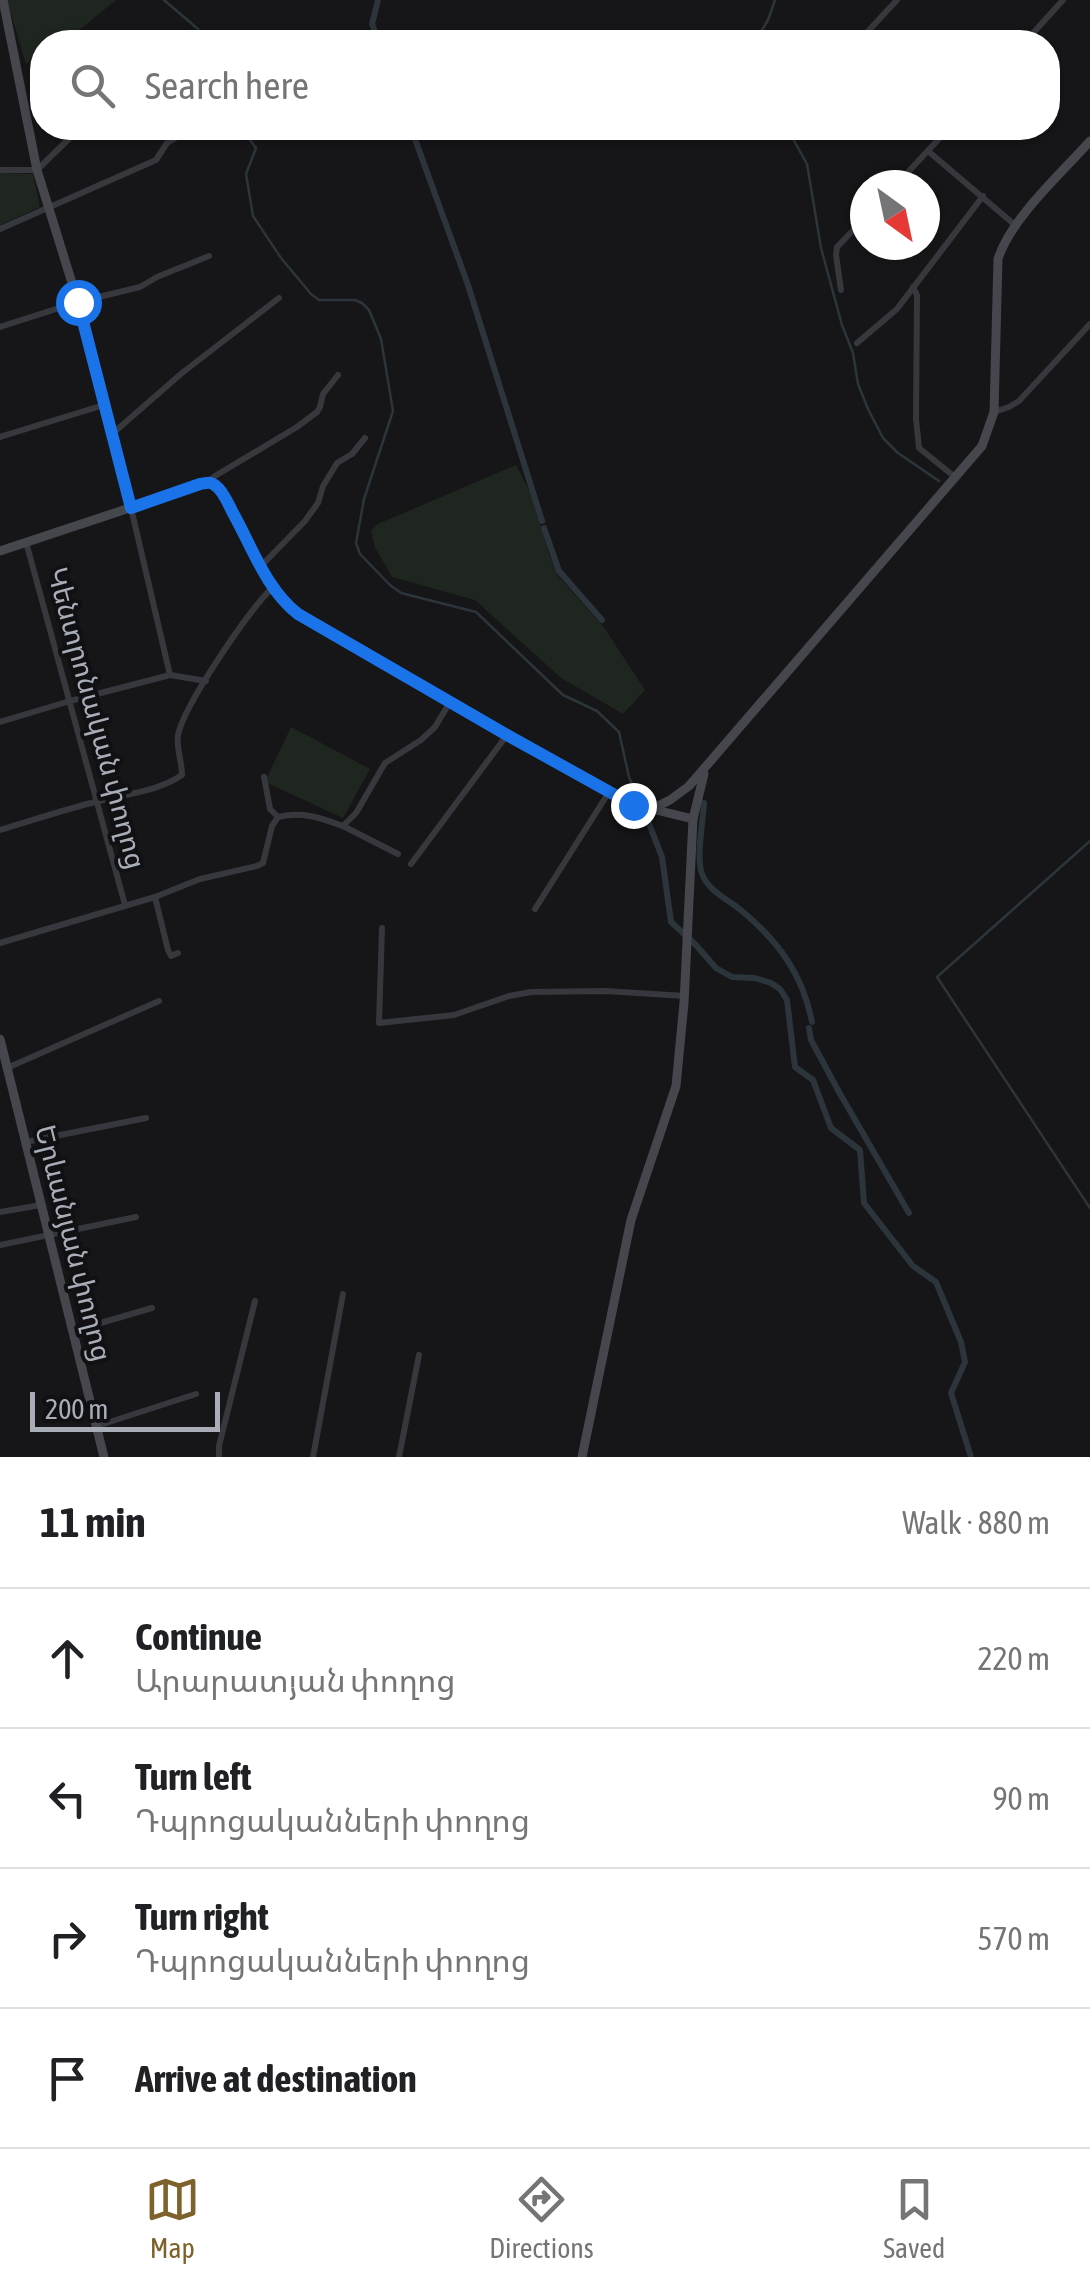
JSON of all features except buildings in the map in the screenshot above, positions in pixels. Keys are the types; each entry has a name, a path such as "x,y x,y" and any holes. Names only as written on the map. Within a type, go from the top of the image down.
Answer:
{"main road":[{"path":"3,0 30,135"},
{"path":"31,140 131,508"},
{"path":"650,810 690,786 982,446 994,412 998,259 1003,242 1090,141"},
{"path":"0,551 208,482 226,498 272,588 298,614 627,803 692,818"},
{"path":"582,1457 632,1220 676,1086 685,996 692,818 706,768"},
{"name":"Երևանյան փողոց","path":"0,1039 104,1457"}],"street":[{"path":"869,30 897,0"},
{"path":"1036,30 1063,0"},
{"path":"0,170 37,170 68,140"},
{"path":"0,229 156,160 173,140"},
{"path":"910,170 937,140"},
{"path":"928,150 1015,226"},
{"path":"857,343 897,310 983,196"},
{"path":"842,290 837,246 850,233"},
{"path":"0,327 78,302 140,288 208,256"},
{"path":"913,287 917,294 919,448 956,477"},
{"path":"112,434 182,373 279,298"},
{"path":"994,412 1019,401 1090,324"},
{"path":"208,482 317,412 323,394 338,375"},
{"path":"0,437 105,404"},
{"path":"261,566 306,522 337,463 352,454 365,438"},
{"path":"131,508 170,675"},
{"name":"Կենտրոնական փողոց","path":"26,542 126,905"},
{"path":"0,830 149,789 182,774 177,737 229,643 272,588"},
{"path":"0,722 170,675 206,681"},
{"path":"343,826 356,814 385,763 435,727 450,702"},
{"path":"411,864 507,735"},
{"path":"264,777 270,808 278,817"},
{"path":"535,910 610,792"},
{"path":"0,943 155,897 200,879 263,863 272,826 278,817 291,814 343,826 398,854"},
{"path":"155,897 168,950 171,956 178,953"},
{"path":"382,928 379,1022 454,1015 531,992 685,996"},
{"path":"7,1068 159,1001"},
{"path":"25,1142 146,1118"},
{"path":"0,1212 40,1206"},
{"path":"0,1245 136,1217"},
{"path":"313,1457 342,1294"},
{"path":"219,1457 255,1300"},
{"path":"73,1331 152,1308"},
{"path":"399,1457 420,1355"},
{"path":"97,1426 196,1394"}],"shaded area":[{"path":"7,0 116,0 79,30 30,30 30,62 26,64"},
{"path":"0,173 33,174 40,207 0,225"},
{"path":"516,465 531,494 558,576 603,626 645,690 623,714 561,678 475,600 392,577 375,547 371,531 378,524"},
{"path":"291,727 370,769 343,818 265,782"}],"waterway":[{"path":"164,0 198,30"},
{"path":"374,30 372,24 378,0"},
{"path":"762,30 775,0"},
{"path":"250,140 256,148 246,174 253,216 311,294 319,300 362,303 381,339 393,411 364,499 356,543 360,554 401,593 476,612 563,695 597,711 619,732 629,777 638,797"},
{"path":"415,140 468,285 542,521"},
{"path":"794,140 807,164 821,248 868,409 883,438 939,481"},
{"path":"544,528 559,571 602,620"},
{"path":"704,803 702,874 714,890 778,947 796,974 812,1022"},
{"path":"648,821 662,857 671,922 716,968 732,977 755,978 780,989 787,1000 795,1067 813,1080 831,1128 860,1150 864,1203 913,1266 936,1282 961,1342 965,1362 951,1393 971,1457"},
{"path":"1090,841 937,977 1090,1208"},
{"path":"809,1028 811,1040 839,1092 909,1213"}],"route":[{"path":"78,302 131,508 200,484 214,485 226,498 272,588 298,614 633,805"}]}
